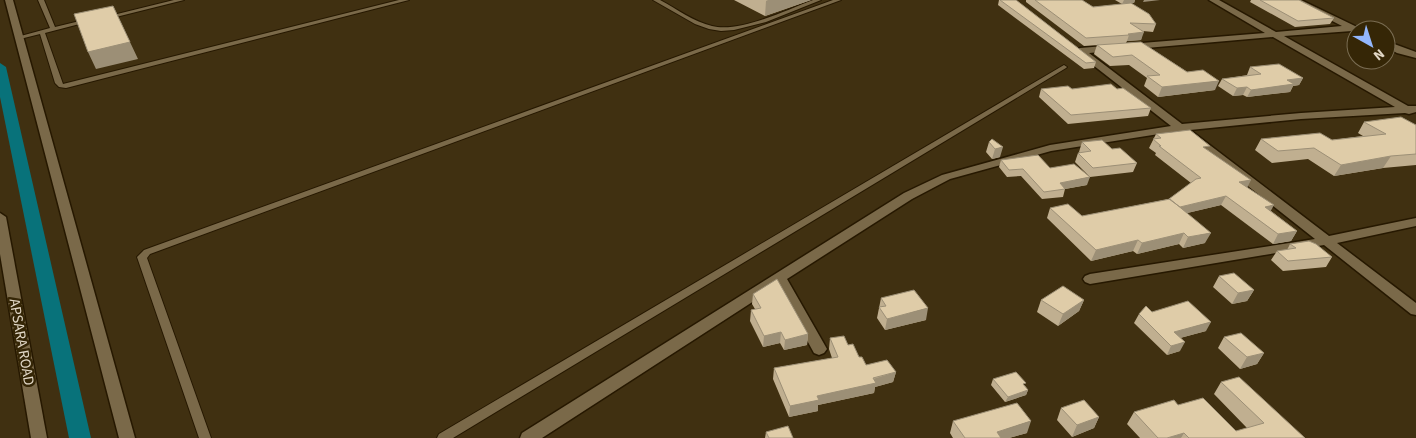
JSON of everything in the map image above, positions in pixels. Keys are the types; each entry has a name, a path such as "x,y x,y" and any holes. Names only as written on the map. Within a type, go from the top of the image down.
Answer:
{"street":[{"path":"1213,0 1413,111"},
{"path":"1295,0 1346,25"},
{"path":"6,3 20,37 127,438"},
{"path":"1346,30 1076,48 1416,310"},
{"path":"1396,49 1416,54"},
{"path":"528,438 908,196 946,178 1050,148 1179,128 1301,116 1413,111"},
{"name":"APSARA ROAD","path":"0,217 39,438"},
{"path":"1090,279 1326,241 1416,222"},
{"path":"779,277 819,349"}],"lane":[{"path":"41,0 53,29"},
{"path":"20,37 140,7 181,0"},
{"path":"42,32 58,82 61,86 66,86 406,0"},
{"path":"656,0 710,28 725,30 748,25 818,0"},
{"path":"205,438 142,257 147,252 838,0"},
{"path":"443,438 1064,68"}],"building":[{"path":"1000,0 1016,0 1096,62 1086,63"},
{"path":"1035,0 1082,0 1093,7 1131,3 1149,14 1156,24 1130,23 1144,32 1086,38"},
{"path":"1260,0 1299,0 1334,18 1298,21"},
{"path":"113,6 130,42 88,52 74,14"},
{"path":"1141,42 1187,72 1203,70 1219,81 1162,87 1147,76 1160,75 1132,55 1113,57 1097,45"},
{"path":"1279,64 1303,78 1287,80 1294,84 1251,90 1247,87 1237,88 1222,79 1261,74 1250,67"},
{"path":"1111,84 1117,89 1123,88 1151,108 1071,115 1041,89 1068,86 1072,89"},
{"path":"1401,117 1416,125 1416,154 1391,156 1341,165 1314,148 1278,151 1261,139 1320,133 1332,140 1386,134 1364,122"},
{"path":"1190,130 1210,146 1203,147 1251,180 1239,182 1274,205 1265,207 1297,231 1278,234 1226,196 1180,207 1169,199 1196,179 1201,178 1159,146 1161,146 1153,139 1161,138 1156,134"},
{"path":"992,139 1003,147 995,149 989,142"},
{"path":"1102,140 1112,149 1120,148 1137,163 1093,168 1078,153 1091,151 1082,142"},
{"path":"1038,155 1050,168 1074,164 1090,177 1060,183 1065,189 1044,192 1023,169 1009,170 1001,160"},
{"path":"1170,199 1211,233 1188,237 1184,233 1142,243 1138,240 1096,250 1050,208 1068,204 1082,216"},
{"path":"1309,241 1316,244 1332,257 1288,261 1277,251 1296,248 1290,244"},
{"path":"1234,273 1254,290 1238,293 1219,276"},
{"path":"777,279 808,334 785,340 781,332 764,336 751,310 761,308 753,294"},
{"path":"1063,286 1084,300 1063,314 1041,300"},
{"path":"914,290 928,308 887,319 879,307 886,306 881,298"},
{"path":"1188,301 1211,322 1174,332 1185,342 1171,346 1139,314 1146,306 1152,312"},
{"path":"1241,333 1264,353 1247,357 1224,337"},
{"path":"844,336 848,345 853,344 859,357 862,357 866,365 887,360 896,372 873,378 876,383 817,396 819,400 790,406 774,368 838,357 830,338"},
{"path":"1016,372 1026,383 1023,384 1028,390 1008,397 993,379"},
{"path":"1239,377 1305,438 1189,438 1184,433 1167,438 1158,438 1134,412 1174,400 1178,405 1203,398 1236,431 1264,423 1221,382"},
{"path":"1084,400 1099,417 1077,425 1061,408"},
{"path":"1017,403 1031,421 997,432 1001,438 965,438 953,421"},
{"path":"788,426 793,438 769,438 766,432"}],"waterway":[{"path":"0,67 80,438"}]}
